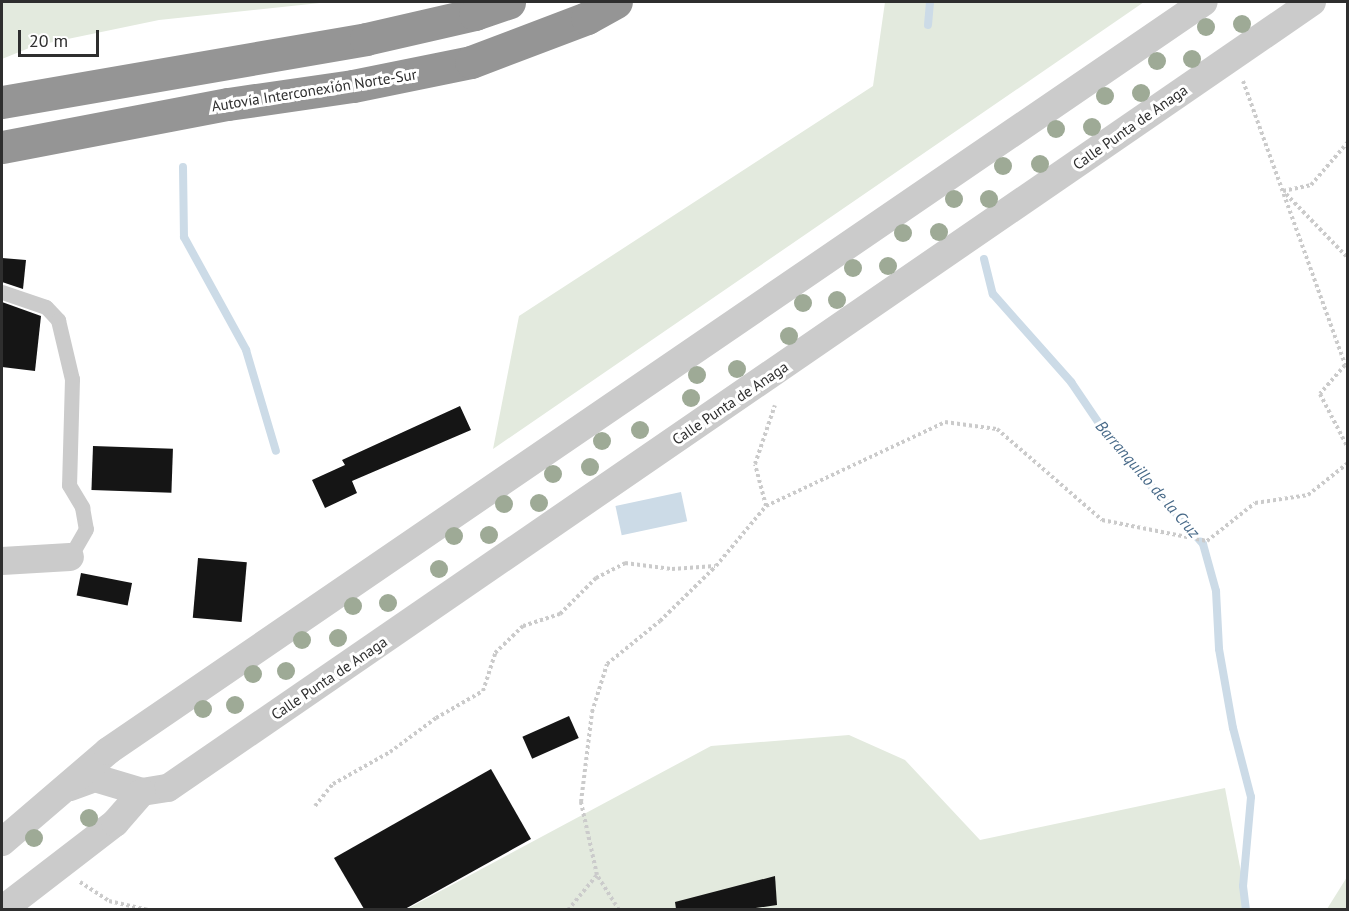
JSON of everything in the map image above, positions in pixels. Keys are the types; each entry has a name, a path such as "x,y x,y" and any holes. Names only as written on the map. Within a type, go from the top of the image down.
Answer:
{"highway":[{"path":"2,102 366,39 475,14 509,2"},
{"name":"Autovía Interconexión Norte-Sur","path":"2,147 228,104 353,86 471,62 587,18 616,2"}],"street":[{"name":"Calle Punta de Anaga","path":"2,842 70,787 108,751 1204,2"},
{"name":"Calle Punta de Anaga","path":"70,787 95,778 142,792 168,788 1312,2"},
{"path":"2,561 70,557"},
{"path":"2,909 55,866 115,823 142,792"}],"lane":[{"path":"2,292 19,294 46,307 58,320 72,379 69,485 82,507 86,529 70,557"}],"path":[{"path":"1234,55 1345,365 1320,394 1347,448"},
{"path":"1283,191 1311,185 1347,142"},
{"path":"1283,191 1347,258"},
{"path":"766,506 755,464 784,366"},
{"path":"619,909 597,875 581,802 591,712 607,664 660,621 716,566 766,506 945,422 997,429 1102,520 1207,541 1255,503 1308,495 1347,463"},
{"path":"315,806 333,784 390,752 436,718 483,691 495,653 523,626 560,614 596,578 625,563 672,569 716,566"},
{"path":"55,866 109,901 148,909"},
{"path":"568,909 597,875"}],"shaded area":[{"path":"2,2 329,2 159,20 34,46 2,59"},
{"path":"885,2 1144,2 493,449 519,316 873,86"},
{"path":"849,735 905,760 980,840 1225,788 1248,909 405,910 711,746"},
{"path":"1347,877 1347,909 1327,909"}],"water":[{"path":"681,492 687,521 622,535 615,506"}],"building":[{"path":"2,258 26,260 23,289 2,282"},
{"path":"2,302 41,316 35,371 2,367"},
{"path":"460,406 471,430 352,481 357,493 325,508 312,480 345,465 342,460"},
{"path":"93,446 173,449 171,493 91,490"},
{"path":"198,558 247,562 242,622 193,618"},
{"path":"81,573 132,583 128,605 77,596"},
{"path":"569,716 579,738 532,759 522,737"},
{"path":"491,769 531,839 405,909 364,909 334,858"},
{"path":"775,876 777,905 749,909 676,909 675,902"}],"waterway":[{"name":"Barranquillo de la Cruz","path":"928,25 930,2"},
{"path":"183,167 184,237 246,350 276,451"},
{"name":"Barranquillo de la Cruz","path":"984,259 993,294 1071,382 1111,441 1203,544 1216,591 1219,649 1233,728 1251,797 1243,886 1246,910"}]}
